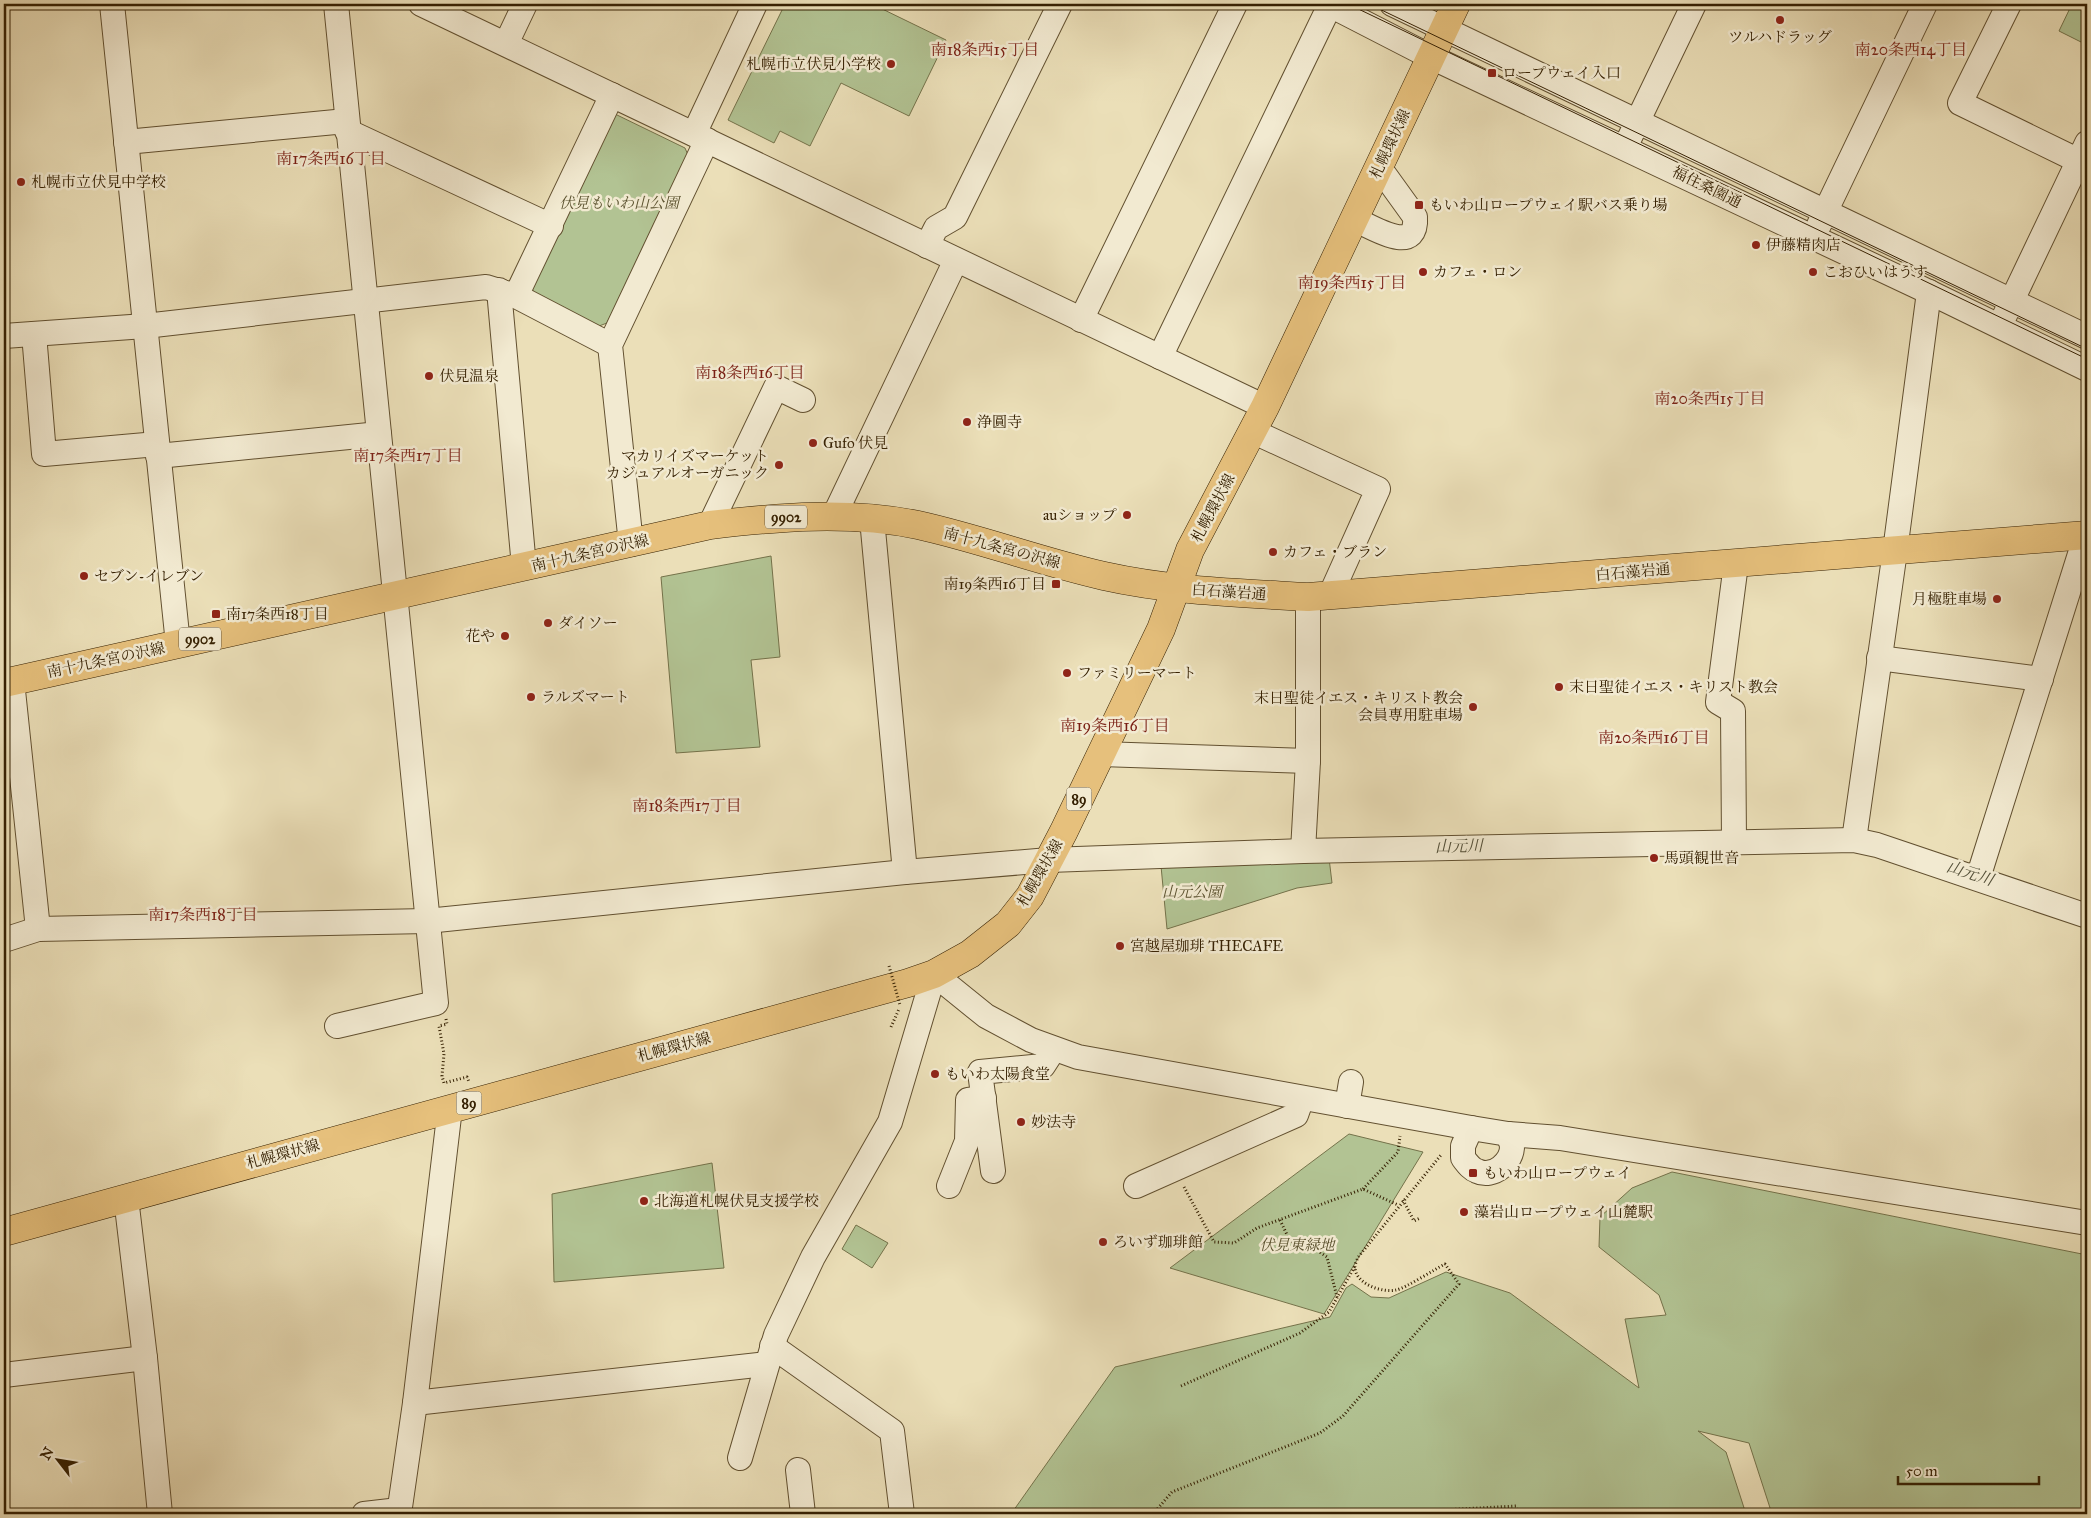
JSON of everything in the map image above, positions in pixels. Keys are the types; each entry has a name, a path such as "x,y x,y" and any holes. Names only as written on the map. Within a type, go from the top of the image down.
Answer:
{"main road":[{"name":"札幌環状線","path":"4,1232 908,983 934,974 970,954 1008,924 1030,896 1101,754 1161,629 1178,588 1190,550 1265,407 1456,4"},
{"name":"南十九条宮の沢線","path":"8,682 710,525 775,517 834,516 918,525 1104,576 1178,588"},
{"name":"白石藻岩通","path":"1178,588 1319,596 2086,535"}],"street":[{"path":"112,4 178,644"},
{"path":"336,4 436,1003 337,1026"},
{"path":"421,4 1265,407"},
{"path":"506,44 525,4"},
{"path":"631,544 610,345 756,4"},
{"path":"927,246 936,228 955,217 1060,4"},
{"path":"1081,320 1235,4"},
{"path":"1160,357 1329,4"},
{"name":"福住桑園通","path":"1329,4 1431,57 1929,292 2087,370"},
{"name":"福住桑園通","path":"1392,4 2087,337"},
{"path":"1625,148 1694,4"},
{"path":"1812,238 1925,4"},
{"path":"2000,326 2083,152 1960,103 2009,4"},
{"path":"524,567 508,293 551,226 612,95"},
{"path":"126,142 347,126 551,226"},
{"path":"1354,219 1394,238 1410,235 1415,226 1415,217 1379,167"},
{"path":"834,516 956,260"},
{"path":"4,336 145,326 486,287 508,293 610,345"},
{"path":"1854,840 1929,292"},
{"path":"34,334 44,454 158,450 379,434"},
{"path":"710,525 776,387 803,400"},
{"path":"1252,432 1378,489 1319,596 1303,851"},
{"path":"872,519 904,872"},
{"path":"1978,878 2086,535"},
{"path":"1734,842 1733,711 1718,702 1736,564"},
{"path":"1879,658 2041,679"},
{"path":"8,682 38,930"},
{"path":"1101,754 1308,761"},
{"path":"4,940 38,930 427,921 904,872 1049,860 1303,851 1854,840 1877,845 2087,916"},
{"path":"740,1458 769,1355 813,1257 890,1122 934,974 986,1016 1009,1030 1054,1050 1078,1057 1471,1128 1508,1134 1560,1138 2087,1222"},
{"path":"994,1171 980,1072 1043,1066 1054,1050"},
{"path":"1347,1106 1351,1082"},
{"path":"949,1186 967,1141 968,1100 984,1098"},
{"path":"1136,1186 1296,1116 1302,1098"},
{"path":"364,1514 399,1512 415,1403 450,1108"},
{"path":"1471,1128 1463,1146 1463,1158 1478,1172 1486,1174 1495,1172 1504,1166 1509,1158 1512,1146 1508,1134"},
{"path":"126,1198 145,1358 160,1514"},
{"path":"415,1403 769,1355 892,1431 902,1514"},
{"path":"4,1375 145,1358"},
{"path":"798,1470 804,1514"}],"path":[{"path":"890,966 900,1006 891,1027"},
{"path":"447,1024 438,1026 444,1054 442,1076 444,1083 467,1077"},
{"path":"1174,1169 1214,1242 1234,1244 1258,1228 1363,1189 1398,1152 1401,1131"},
{"path":"1181,1386 1300,1333 1330,1312 1359,1256 1398,1205 1447,1148"},
{"path":"1363,1189 1398,1205"},
{"path":"1403,1200 1414,1221 1420,1218"},
{"path":"1280,1220 1290,1241 1298,1246 1312,1247 1327,1257 1337,1298"},
{"path":"1153,1514 1172,1492 1320,1433 1343,1416 1459,1284 1445,1264 1396,1290 1378,1288 1367,1284 1357,1276 1355,1265"},
{"path":"1368,1514 1516,1506 1518,1514"}],"green space":[{"path":"785,4 872,4 946,40 909,116 841,83 810,146 780,131 774,143 728,120"},
{"path":"2072,4 2087,4 2087,45 2059,31"},
{"name":"伏見もいわ山公園","path":"615,114 685,148 688,155 607,323 599,326 535,296 532,288"},
{"path":"771,556 780,657 751,660 760,747 676,753 661,577"},
{"name":"山元公園","path":"1329,858 1332,883 1297,888 1167,929 1161,866"},
{"name":"伏見東緑地","path":"1349,1134 1423,1152 1324,1314 1170,1268"},
{"path":"712,1163 724,1268 554,1282 552,1194"},
{"path":"1672,1172 2087,1255 2087,1514 1772,1514 1749,1443 1698,1431 1726,1452 1746,1514 1011,1514 1115,1367 1330,1317 1346,1288 1352,1284 1371,1297 1389,1298 1446,1272 1510,1293 1639,1388 1625,1319 1666,1315 1659,1295 1599,1247 1600,1217 1632,1188"},
{"path":"856,1225 888,1243 872,1268 842,1249"}],"tram line":[{"path":"1348,4 2087,359"},
{"path":"1369,4 2087,349"}],"place":[{"name":"ツルハドラッグ","path":"1780,20"},
{"name":"札幌市立伏見小学校","path":"891,64"},
{"name":"ロープウェイ入口","path":"1492,73"},
{"name":"札幌市立伏見中学校","path":"21,182"},
{"name":"もいわ山ロープウェイ駅バス乗り場","path":"1419,205"},
{"name":"伊藤精肉店","path":"1756,245"},
{"name":"カフェ・ロン","path":"1423,272"},
{"name":"こおひいはうす","path":"1813,272"},
{"name":"伏見温泉","path":"429,376"},
{"name":"浄圓寺","path":"967,422"},
{"name":"Gufo 伏見","path":"813,443"},
{"name":"マカリイズマーケット カジュアルオーガニック","path":"779,465"},
{"name":"auショップ","path":"1127,515"},
{"name":"カフェ・ブラン","path":"1273,552"},
{"name":"セブン-イレブン","path":"84,576"},
{"name":"南19条西16丁目","path":"1056,584"},
{"name":"月極駐車場","path":"1997,599"},
{"name":"南17条西18丁目","path":"216,614"},
{"name":"ダイソー","path":"548,623"},
{"name":"花や","path":"505,636"},
{"name":"ファミリーマート","path":"1067,673"},
{"name":"末日聖徒イエス・キリスト教会","path":"1559,687"},
{"name":"ラルズマート","path":"531,697"},
{"name":"末日聖徒イエス・キリスト教会 会員専用駐車場","path":"1473,707"},
{"name":"馬頭観世音","path":"1654,858"},
{"name":"宮越屋珈琲 THECAFE","path":"1120,946"},
{"name":"もいわ太陽食堂","path":"935,1074"},
{"name":"妙法寺","path":"1021,1122"},
{"name":"もいわ山ロープウェイ","path":"1473,1173"},
{"name":"北海道札幌伏見支援学校","path":"644,1201"},
{"name":"藻岩山ロープウェイ山麓駅","path":"1464,1212"},
{"name":"ろいず珈琲館","path":"1103,1242"}],"district":[{"name":"南18条西15丁目","path":"985,49"},
{"name":"南20条西14丁目","path":"1911,49"},
{"name":"南17条西16丁目","path":"331,158"},
{"name":"南19条西15丁目","path":"1352,282"},
{"name":"南18条西16丁目","path":"750,372"},
{"name":"南20条西15丁目","path":"1710,398"},
{"name":"南17条西17丁目","path":"408,455"},
{"name":"南19条西16丁目","path":"1115,725"},
{"name":"南20条西16丁目","path":"1654,737"},
{"name":"南18条西17丁目","path":"687,805"},
{"name":"南17条西18丁目","path":"203,914"}],"water label":[{"name":"山元川","path":"1459,846"},
{"name":"山元川","path":"1970,873"}]}
